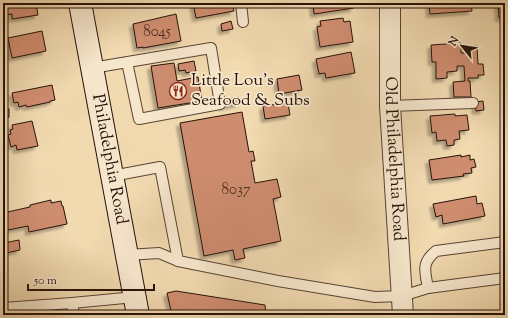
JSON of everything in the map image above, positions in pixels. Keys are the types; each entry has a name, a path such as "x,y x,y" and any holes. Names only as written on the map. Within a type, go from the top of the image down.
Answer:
{"main road":[{"name":"Philadelphia Road","path":"80,3 137,306"}],"street":[{"name":"Old Philadelphia Road","path":"390,3 390,106 402,306"}],"lane":[{"path":"241,3 242,22"},
{"path":"92,68 127,62 211,48 220,104 139,119 127,62"},
{"path":"390,106 473,103"},
{"path":"112,176 160,167 178,261"},
{"path":"428,288 425,270 426,262 429,256 436,251 505,242"},
{"path":"127,255 159,253 178,261 278,281 375,297 402,306 428,288 505,278"},
{"path":"3,308 72,303 137,306"},
{"path":"72,303 74,315"}],"building":[{"path":"8,3 36,4 38,15 12,19 12,14 6,15 5,7 9,7"},
{"path":"193,3 232,3 234,11 196,18"},
{"path":"313,3 353,3 354,8 314,14"},
{"path":"429,3 471,3 472,11 430,14"},
{"path":"498,3 505,3 505,18 499,18"},
{"path":"176,14 181,41 137,48 133,24"},
{"path":"343,18 344,22 350,21 353,42 320,47 317,27 321,26 320,21"},
{"path":"231,21 233,29 222,31 221,24"},
{"path":"42,31 46,51 12,58 8,38"},
{"path":"461,43 461,53 465,53 464,47 477,46 478,64 483,64 484,75 478,75 478,78 468,78 468,81 470,81 471,97 454,97 453,82 465,81 464,66 457,66 457,71 447,72 447,78 436,79 436,62 432,62 431,45"},
{"path":"351,52 355,73 326,78 325,73 319,74 316,59"},
{"path":"194,61 196,71 186,73 185,70 179,71 178,64"},
{"name":"Little Lou’s Seafood & Subs","path":"174,63 177,81 198,77 202,101 158,108 151,66"},
{"path":"299,75 302,90 279,94 277,79"},
{"path":"52,85 55,100 27,107 26,105 19,107 18,102 14,103 12,93"},
{"path":"239,97 240,103 223,107 222,100"},
{"path":"483,101 484,110 476,111 475,102"},
{"path":"288,103 290,115 265,119 263,106"},
{"path":"3,109 9,109 9,117 3,117"},
{"path":"242,112 249,152 253,151 255,161 251,161 255,183 277,179 281,197 273,199 281,241 243,249 245,258 235,260 233,250 204,256 180,123"},
{"path":"455,114 455,116 467,115 469,130 459,131 460,139 454,140 454,145 447,146 446,140 437,141 436,132 432,133 430,116"},
{"path":"32,121 38,146 17,150 16,145 11,147 8,135 11,134 10,130 13,129 12,125"},
{"path":"461,155 461,157 470,155 470,160 474,159 476,167 471,168 472,173 463,174 464,176 432,180 429,160"},
{"path":"476,196 477,204 482,203 485,216 443,224 442,215 436,217 433,204"},
{"path":"51,200 51,203 61,201 67,224 29,232 28,226 3,231 3,213 30,207 30,205"},
{"path":"19,240 20,250 6,253 4,243"},
{"path":"176,291 265,305 266,315 172,315 167,293"}],"place":[{"name":"Little Lou’s Seafood & Subs","path":"178,91"}]}
